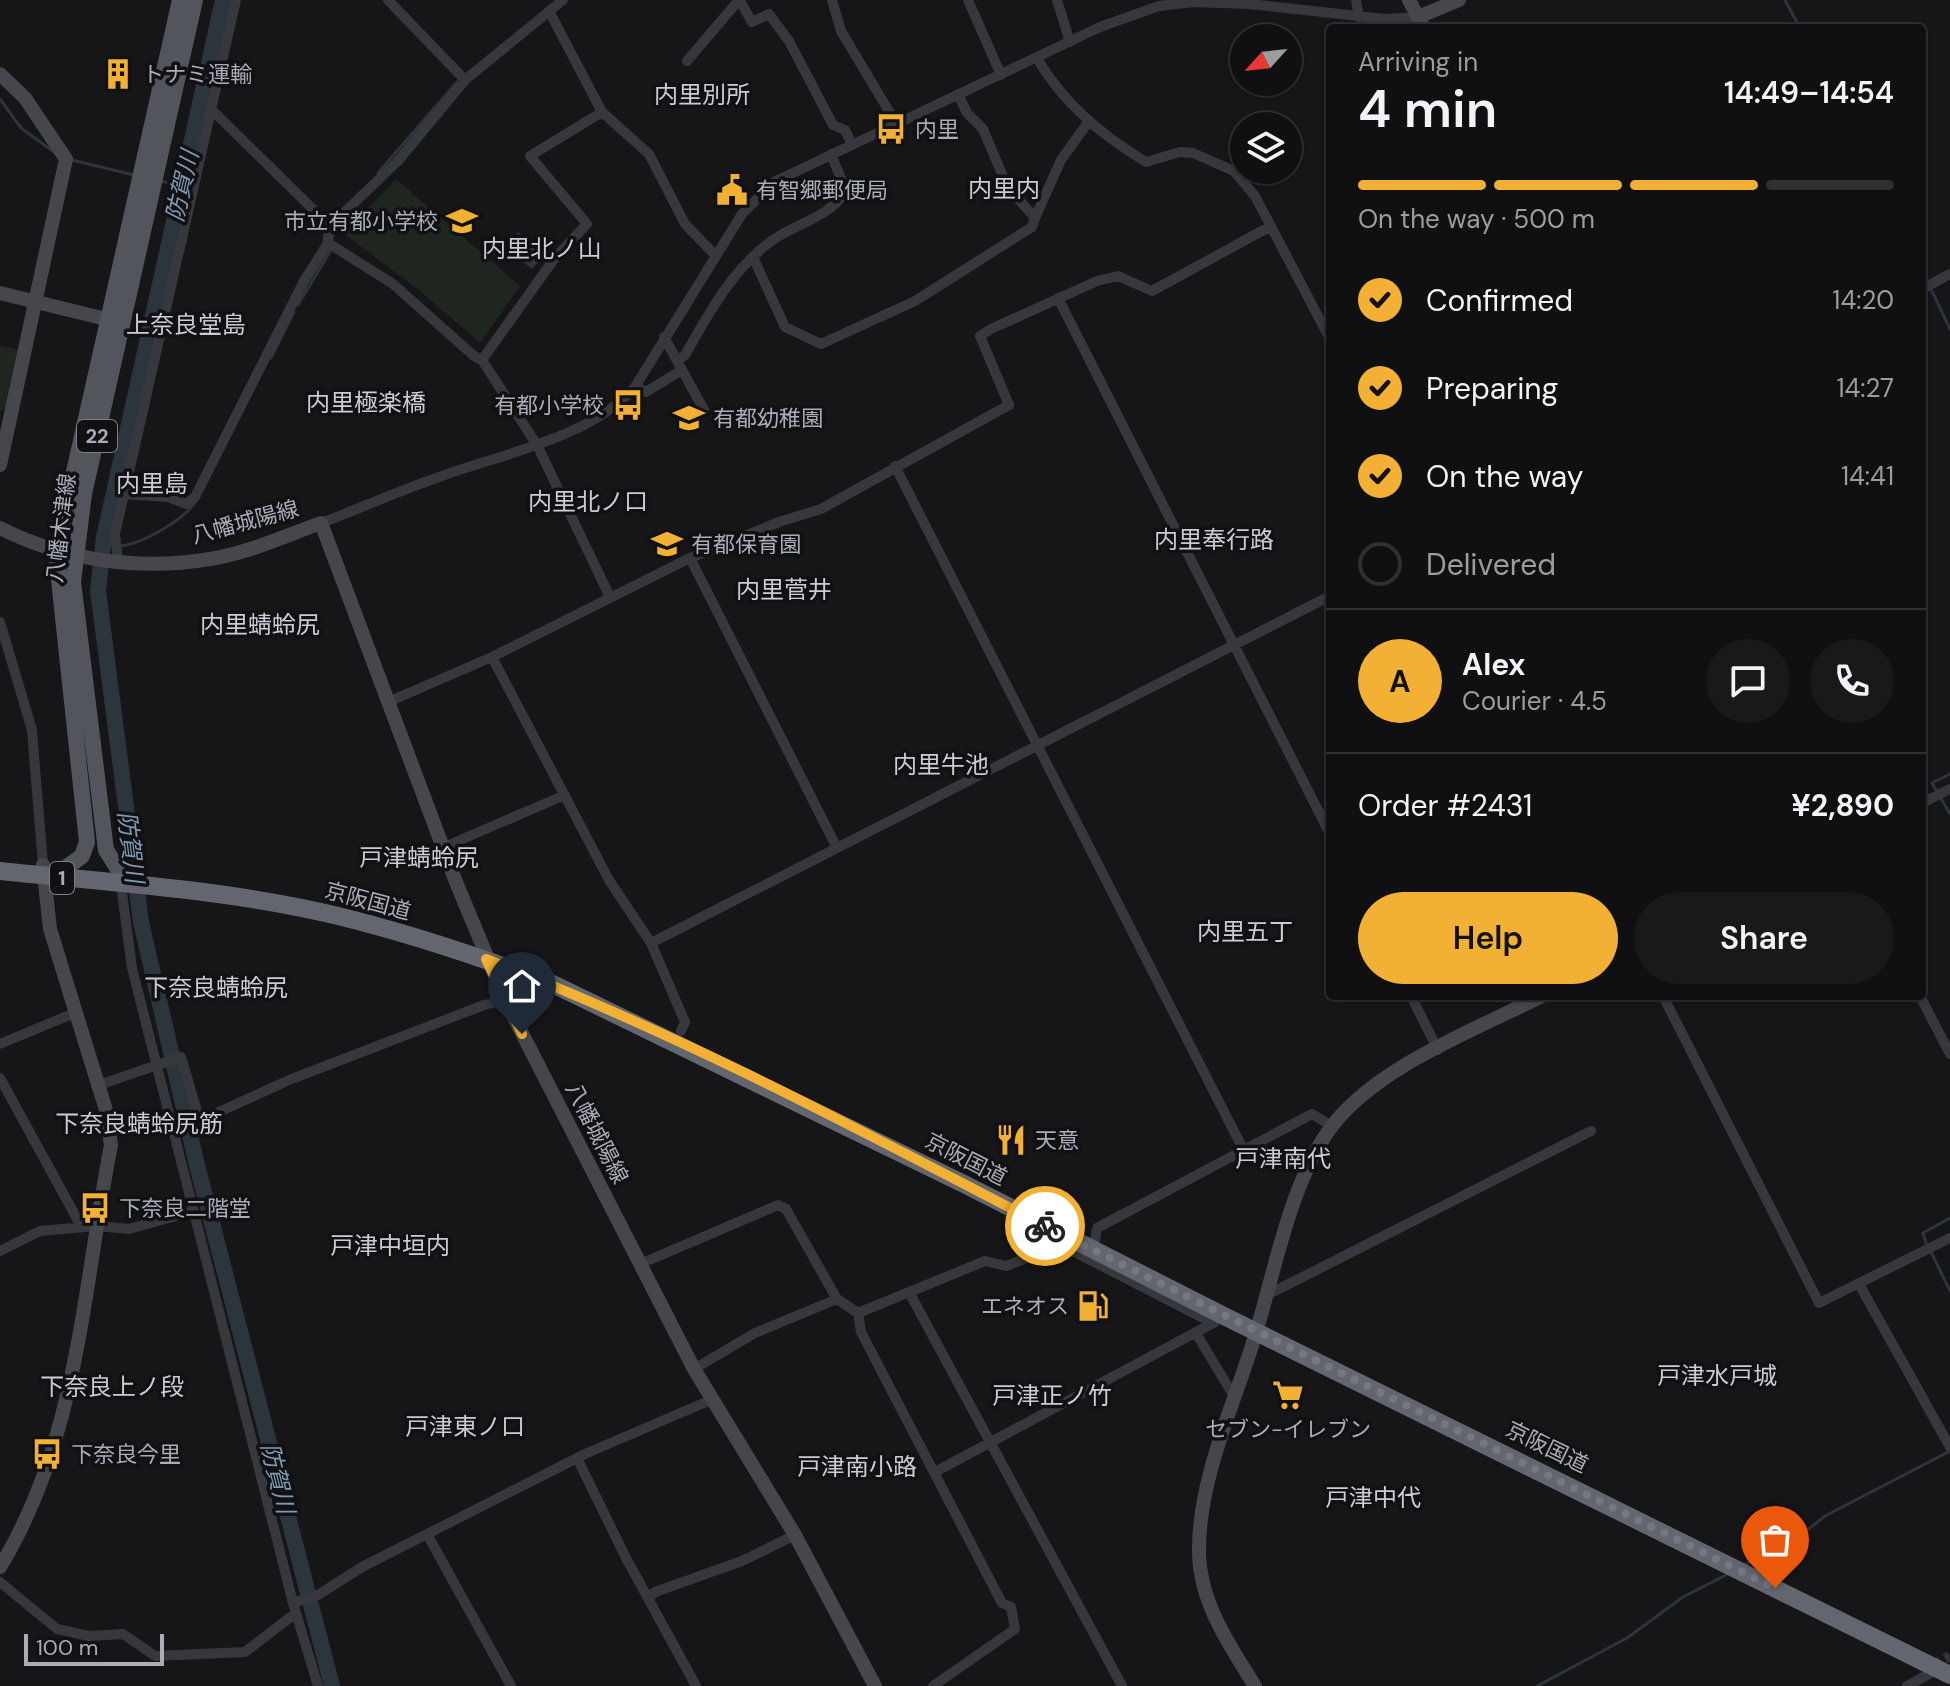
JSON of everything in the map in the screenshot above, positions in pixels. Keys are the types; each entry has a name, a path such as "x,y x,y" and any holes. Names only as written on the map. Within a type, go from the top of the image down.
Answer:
{"highway":[{"name":"京阪国道","path":"0,860 44,870 146,881 332,915 483,952 603,994 1940,1669"},
{"name":"京阪国道","path":"0,871 67,867 122,879"},
{"name":"京阪国道","path":"483,952 677,1042 1218,1320 1258,1326"}],"main road":[{"name":"八幡木津線","path":"67,867 82,856 87,842 56,552 180,0"},
{"name":"八幡木津線","path":"122,879 106,850 73,582 82,557 84,494 195,0"},
{"path":"1409,0 1421,22 1459,0"},
{"path":"0,74 25,98 66,159 37,302 5,416 0,465"},
{"path":"0,293 106,319 115,330 118,349"},
{"name":"八幡城陽線","path":"0,528 56,552 82,557 118,560 209,559 321,523 483,952 505,1000 694,1369 795,1535 875,1686"},
{"path":"0,1567 33,1505 71,1391 111,1145 111,1127 50,929 44,870"},
{"path":"1255,1686 1221,1633 1199,1556 1205,1499 1265,1296 1307,1169 1332,1126 1373,1086 1534,1000"}],"street":[{"path":"118,560 115,534 236,0"},
{"path":"388,0 465,80"},
{"path":"124,494 168,497 179,504 186,504 195,497 304,281 328,243 330,226 398,161 465,80 563,0"},
{"path":"832,0 841,31 881,103 889,108 896,123"},
{"path":"968,0 1001,75"},
{"path":"1057,0 1070,42"},
{"path":"1356,0 1359,17"},
{"path":"687,61 739,1 752,22 769,14 789,41 833,125 845,130 852,144"},
{"path":"321,523 441,476 537,445 612,409 635,387 742,214 774,182 1036,57 1135,14 1194,2 1296,8 1421,22"},
{"path":"549,11 602,112 649,154 672,204 715,255"},
{"path":"1036,57 1056,89 1089,121 1113,142 1146,162 1180,152 1193,153 1234,171 1255,196 1326,331"},
{"path":"958,94 967,113 983,129 1007,186 1035,218"},
{"path":"210,108 330,226"},
{"path":"482,360 554,259 587,224 530,156 602,112"},
{"path":"753,257 785,327 821,344 915,301 1032,227 1061,160 1089,121"},
{"path":"635,387 646,392 680,365 720,296 753,257 770,242 833,207 841,198 846,191 831,154"},
{"path":"388,702 492,657 690,558 779,522 806,516 1009,405 980,336 1058,298 1118,276 1152,291 1271,226"},
{"path":"328,243 393,284 482,360 537,445 610,597"},
{"path":"1926,287 1950,274"},
{"path":"1058,298 1326,826"},
{"path":"664,337 704,410"},
{"path":"895,466 1243,1149"},
{"path":"690,558 837,848"},
{"path":"651,943 1326,598"},
{"path":"0,622 32,730 44,870"},
{"path":"492,657 609,880 651,943 685,1022 681,1031"},
{"path":"1926,801 1950,789"},
{"path":"444,847 565,795"},
{"path":"122,879 132,968 318,1686"},
{"path":"96,1086 181,1057 199,1118 208,1117 289,1080 484,1005 505,1000"},
{"path":"1413,1000 1438,1050"},
{"path":"1665,1000 1819,1303 1950,1238"},
{"path":"1922,1000 1950,1054"},
{"path":"0,1044 77,1012"},
{"path":"0,1078 81,1226"},
{"path":"1095,1240 1097,1228 1312,1114 1332,1126"},
{"path":"1265,1296 1591,1131"},
{"path":"640,1264 778,1205 786,1209 837,1299 858,1313 861,1332 1002,1603 1011,1607 1015,1623 1009,1633 959,1664 933,1686"},
{"path":"0,1251 40,1231 81,1226 129,1229 194,1211"},
{"path":"858,1313 985,1261 1006,1266 1061,1245 1218,1320 1197,1335 935,1472"},
{"path":"1859,1284 1950,1447"},
{"path":"909,1292 1122,1686"},
{"path":"694,1369 755,1333 837,1299"},
{"path":"1197,1335 1235,1398"},
{"path":"0,1582 57,1629 89,1636 123,1634 155,1656 245,1652 295,1606 427,1534 577,1458 713,1399"},
{"path":"577,1458 626,1558 696,1686"},
{"path":"427,1534 511,1686"},
{"path":"650,1597 655,1592 742,1561 795,1535"},
{"path":"1897,1686 1940,1669"},
{"path":"1907,1686 1940,1669"}],"shaded area":[{"path":"396,179 520,286 480,343 420,291 344,234"},
{"path":"518,232 545,254 532,269 506,248"},
{"path":"0,346 21,350 6,408 0,411"}],"waterway":[{"name":"防賀川","path":"223,0 104,537 98,591 141,922 197,1165 332,1686"},
{"path":"1785,0 1798,24"},
{"path":"378,173 457,82"},
{"path":"0,99 21,128 54,152"},
{"path":"72,160 134,175"},
{"path":"161,181 182,186"},
{"path":"324,241 325,227"},
{"path":"298,305 331,250"},
{"path":"1931,289 1950,329"},
{"path":"271,358 294,312"},
{"path":"119,546 162,530 197,500"},
{"path":"103,544 112,545"},
{"path":"1950,774 1932,783 1950,814"},
{"path":"1927,1246 1923,1233 1950,1218"},
{"path":"1931,1252 1950,1291"},
{"path":"1744,1565 1809,1529 1825,1516 1950,1451"},
{"path":"1537,1686 1627,1638 1683,1597 1730,1573"}],"tunnel":[{"path":"1932,1666 1950,1656"}],"way so far":[{"path":"1045,1226 1775,1588"}],"place":[{"name":"トナミ運輸","path":"118,74"},
{"name":"内里","path":"891,129"},
{"name":"有智郷郵便局","path":"732,190"},
{"name":"市立有都小学校","path":"462,221"},
{"name":"有都小学校","path":"628,405"},
{"name":"有都幼稚園","path":"689,418"},
{"name":"有都保育園","path":"667,544"},
{"name":"天意","path":"1011,1140"},
{"name":"下奈良二階堂","path":"95,1208"},
{"name":"エネオス","path":"1093,1306"},
{"name":"セブン-イレブン","path":"1288,1395"},
{"name":"下奈良今里","path":"47,1454"}],"district":[{"name":"内里別所","path":"702,94"},
{"name":"内里内","path":"1004,188"},
{"name":"内里北ノ山","path":"542,248"},
{"name":"上奈良堂島","path":"186,324"},
{"name":"内里極楽橋","path":"366,402"},
{"name":"内里島","path":"152,483"},
{"name":"内里北ノ口","path":"588,501"},
{"name":"内里奉行路","path":"1214,539"},
{"name":"内里菅井","path":"784,589"},
{"name":"内里蜻蛉尻","path":"260,624"},
{"name":"内里牛池","path":"941,764"},
{"name":"戸津蜻蛉尻","path":"419,857"},
{"name":"内里五丁","path":"1245,931"},
{"name":"下奈良蜻蛉尻","path":"216,987"},
{"name":"下奈良蜻蛉尻筋","path":"139,1123"},
{"name":"戸津南代","path":"1283,1158"},
{"name":"戸津中垣内","path":"390,1245"},
{"name":"戸津水戸城","path":"1717,1375"},
{"name":"下奈良上ノ段","path":"112,1386"},
{"name":"戸津正ノ竹","path":"1052,1395"},
{"name":"戸津東ノ口","path":"465,1426"},
{"name":"戸津南小路","path":"857,1466"},
{"name":"戸津中代","path":"1373,1497"}],"route":[{"path":"522,1034 486,959 555,985 677,1042 1045,1226"}]}
